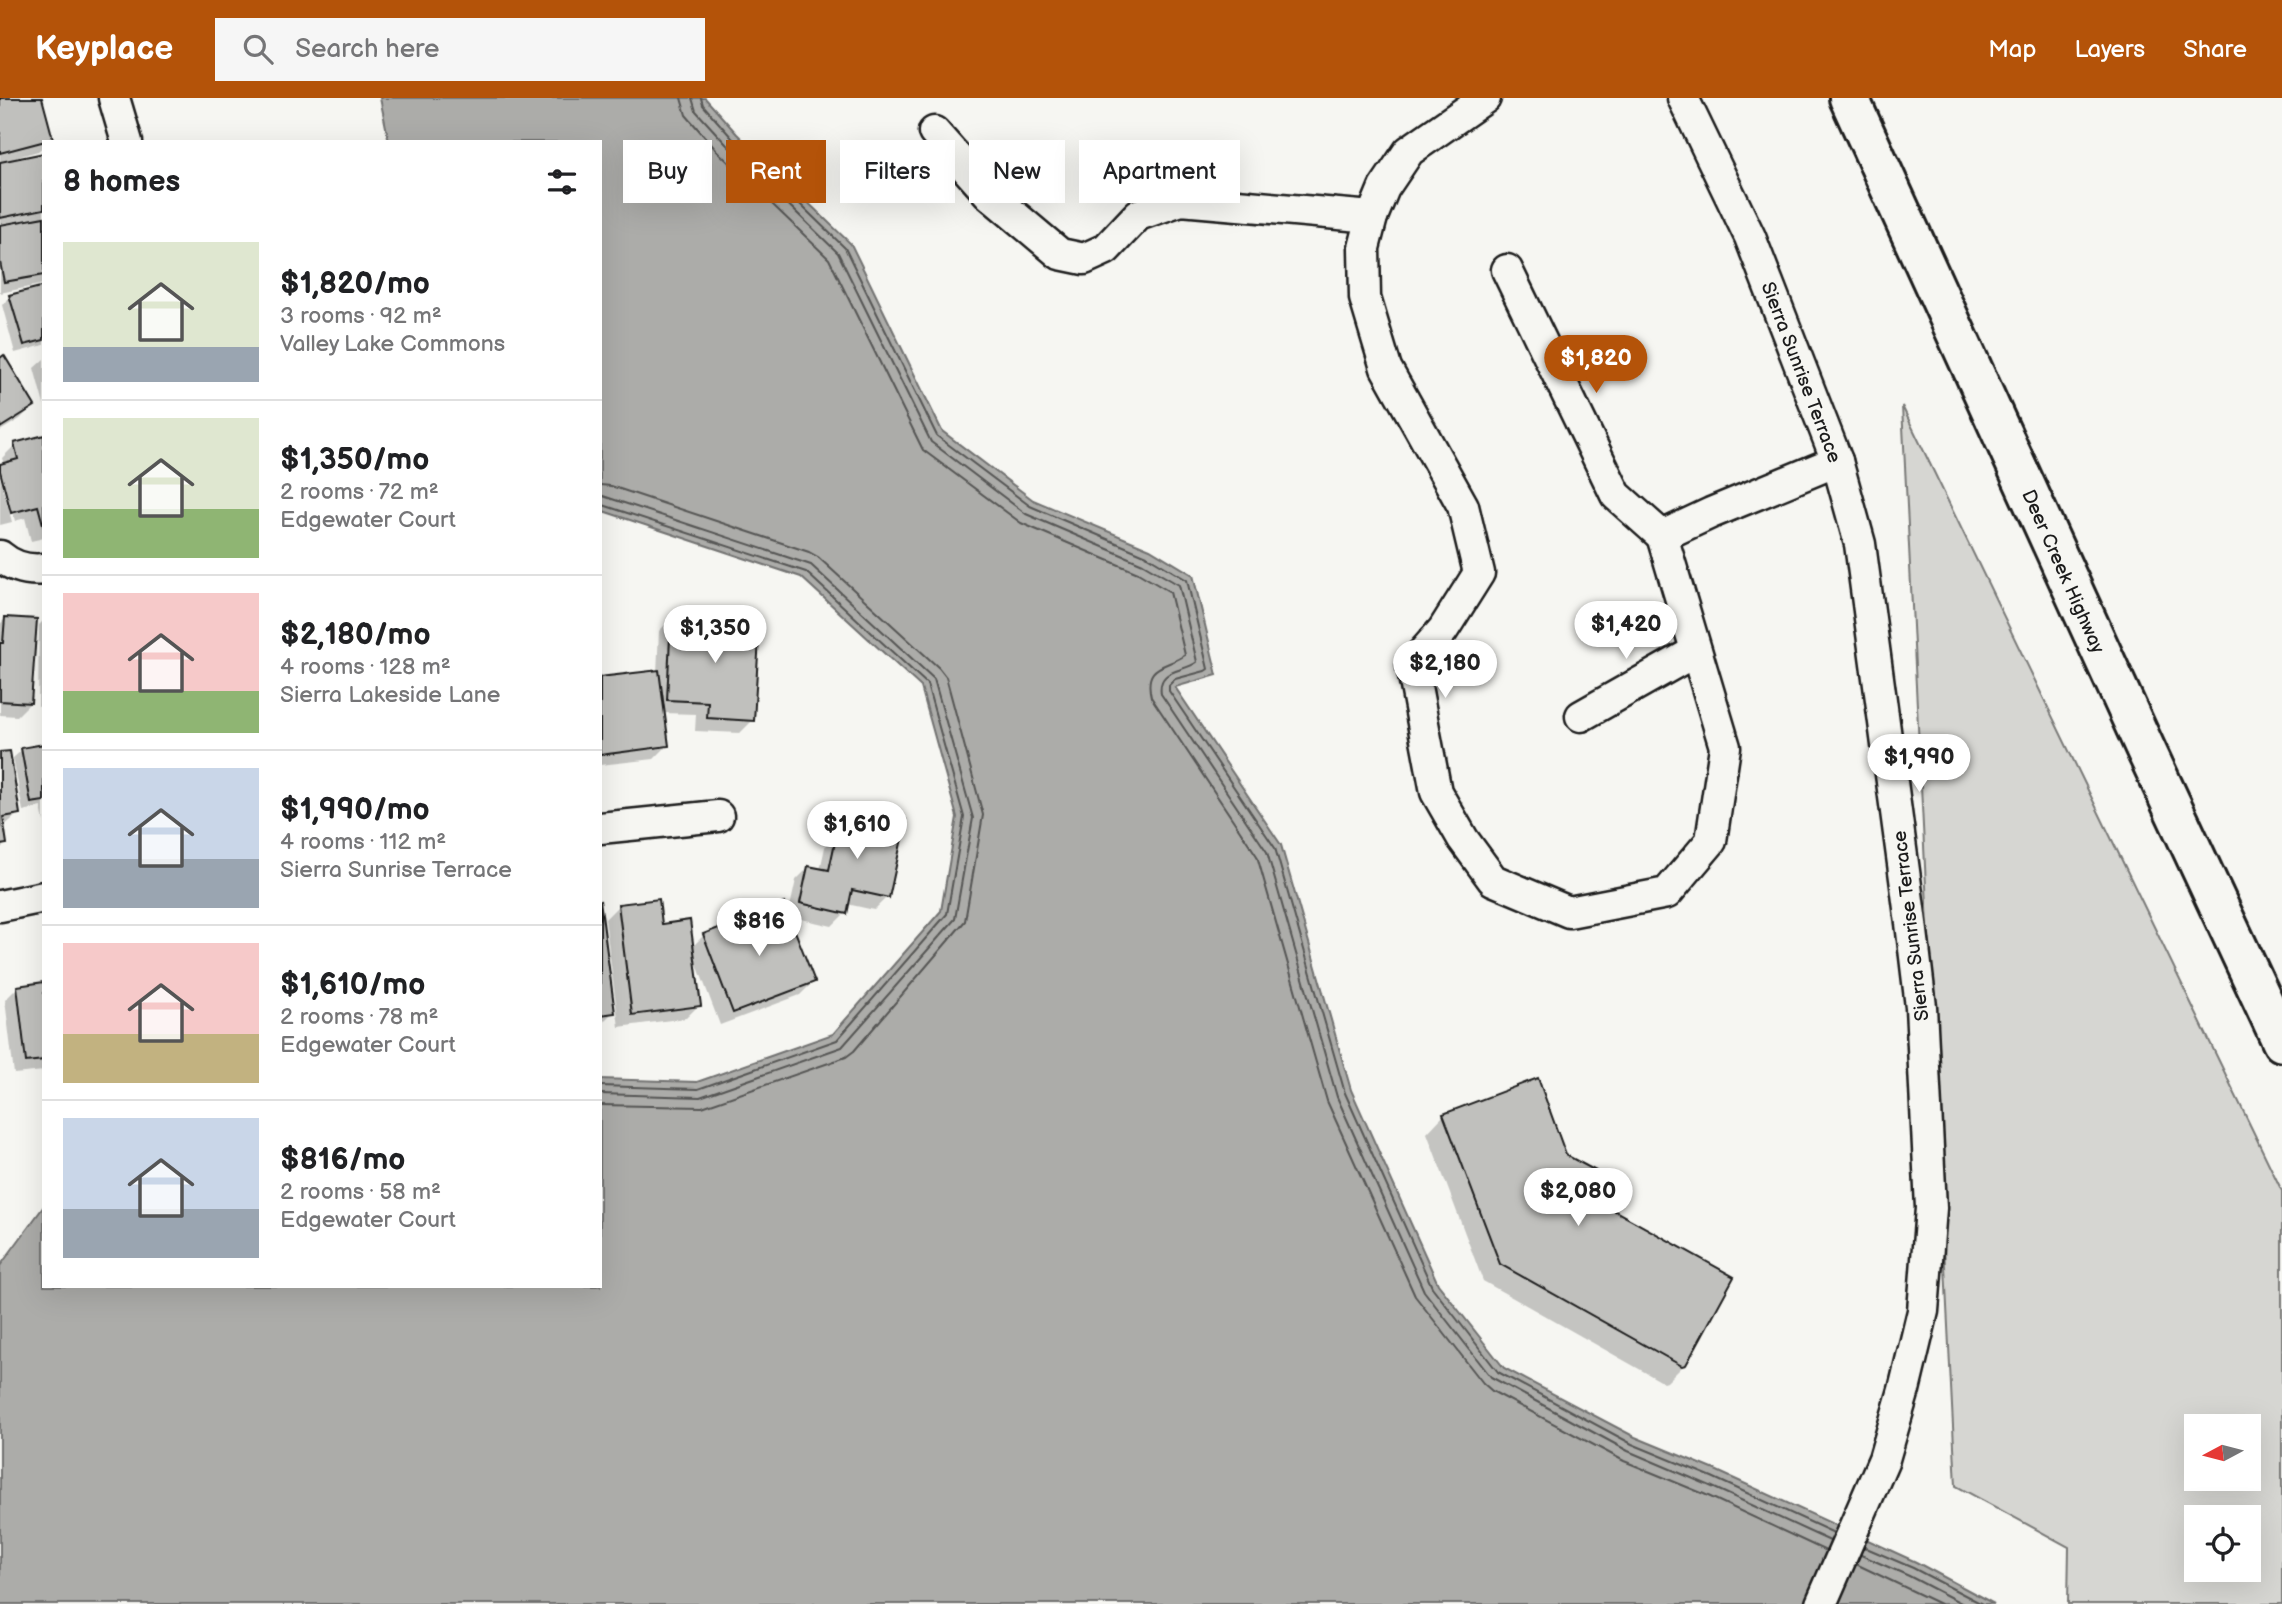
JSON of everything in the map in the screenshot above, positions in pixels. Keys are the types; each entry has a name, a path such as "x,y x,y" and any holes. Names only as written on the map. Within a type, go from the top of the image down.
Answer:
{"main road":[{"name":"Deer Creek Highway","path":"1849,98 2282,1042"}],"street":[{"path":"114,98 126,140"},
{"path":"1485,98 1409,151 1384,188 1372,217 1364,248 1365,298 1386,368 1463,506 1479,573 1443,630 1412,665 1436,792 1463,839 1493,880 1569,912 1667,893 1711,841 1725,747 1662,536 1616,495 1507,270"},
{"name":"Sierra Sunrise Terrace","path":"1683,98 1750,237 1837,461 1860,544 1921,1007 1931,1209 1923,1311 1885,1459 1821,1604"},
{"path":"934,132 990,195 1060,254 1084,259 1106,249 1138,215 1181,200 1372,217"},
{"path":"1662,536 1837,461"},
{"path":"0,555 5,561 28,571 42,569"},
{"path":"1581,716 1696,651"},
{"path":"602,828 718,816"},
{"path":"0,906 42,897"}],"shaded area":[{"path":"1902,406 2282,1191 2282,1604 2068,1604 2069,1547 1956,1486"}],"water":[{"path":"380,98 705,98 743,140 726,140 726,203 809,203 851,244 942,431 1033,500 1150,549 1193,575 1217,675 1175,687 1281,845 1351,1090 1438,1284 1504,1368 1635,1437 1715,1470 1916,1562 1994,1604 0,1604 0,1266 42,1209 42,1288 602,1288 602,1079 697,1082 833,1034 941,911 957,817 921,687 801,577 602,511 602,140 389,140"}],"building":[{"path":"0,98 42,98 53,139 0,153"},
{"path":"42,153 42,209 0,218 0,162"},
{"path":"42,217 42,275 4,282 0,262 0,225"},
{"path":"42,287 42,340 24,345 9,295"},
{"path":"4,355 35,406 0,428 0,358"},
{"path":"42,436 42,521 38,506 11,513 0,464 18,459 14,443"},
{"path":"671,616 760,621 754,721 707,718 708,702 667,700"},
{"path":"5,617 37,619 31,703 0,701 0,643 3,643"},
{"path":"659,670 669,746 602,755 602,677"},
{"path":"42,744 42,801 31,803 21,748"},
{"path":"10,751 20,814 3,817 7,844 0,845 0,752"},
{"path":"843,805 906,820 889,898 852,890 847,914 800,903 808,866 829,870"},
{"path":"659,899 662,924 690,920 701,1006 632,1015 618,904"},
{"path":"784,903 815,982 733,1013 703,934"},
{"path":"602,915 615,1013 602,1015"},
{"path":"42,982 42,1060 26,1062 17,986"},
{"path":"1538,1078 1566,1155 1596,1171 1610,1208 1734,1277 1686,1365 1682,1366 1500,1264 1443,1114"}]}
